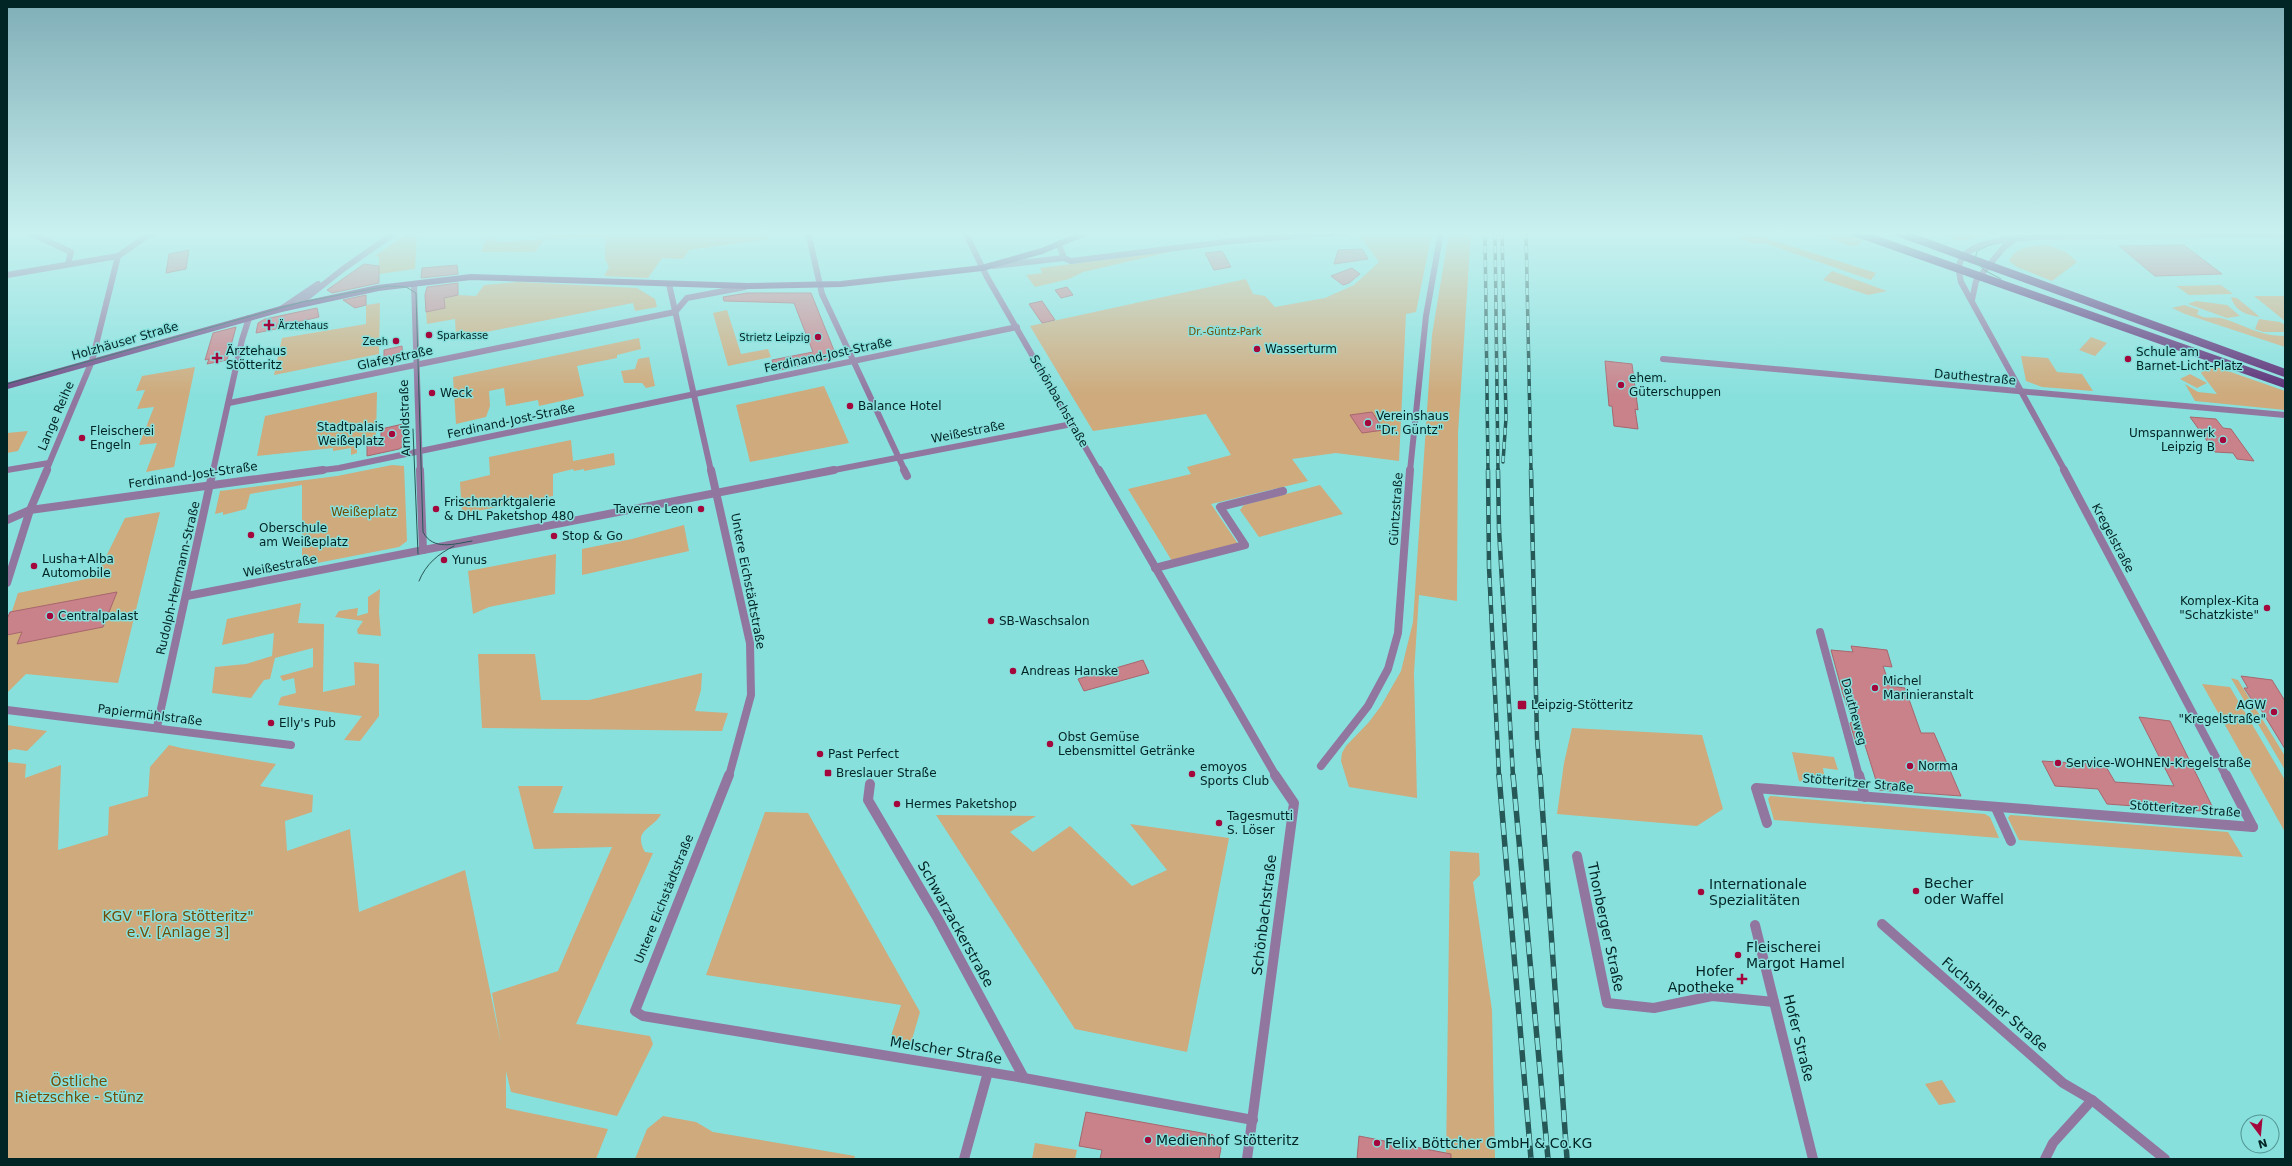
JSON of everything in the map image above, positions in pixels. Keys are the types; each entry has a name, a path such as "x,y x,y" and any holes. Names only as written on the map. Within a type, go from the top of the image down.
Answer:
{"main road":[{"name":"Holzhäuser Straße","path":"7,386 299,304 354,292 398,286"},
{"path":"2027,286 2285,384"},
{"path":"2032,286 2285,373"},
{"name":"Holzhäuser Straße","path":"249,318 394,287"}],"street":[{"name":"Lange Reihe","path":"7,583 30,510 92,361 110,286"},
{"path":"281,309 316,286"},
{"path":"299,304 321,286"},
{"name":"Arnoldstraße","path":"414,286 418,453 423,550"},
{"name":"Untere Eichstädtstraße","path":"635,1011 732,768 751,695 750,643 696,395 670,286"},
{"path":"675,312 687,298 746,286"},
{"path":"820,286 822,294 852,362 907,476"},
{"name":"Schönbachstraße","path":"993,286 1279,782 1294,802 1247,1159"},
{"name":"Güntzstraße","path":"1320,766 1368,706 1388,669 1398,633 1411,460 1426,316 1431,286"},
{"name":"Kregelstraße","path":"1964,286 2023,392 2253,827"},
{"path":"1972,300 1975,286"},
{"name":"Glafeystraße","path":"229,403 675,312"},
{"name":"Rudolph-Herrmann-Straße","path":"157,727 212,484 242,340 249,318"},
{"name":"Ferdinand-Jost-Straße","path":"7,520 30,510 212,484 339,468 418,453 1017,327"},
{"name":"Dauthestraße","path":"1663,359 2285,415"},
{"name":"Weißestraße","path":"187,596 1072,424"},
{"path":"7,470 49,463"},
{"path":"1155,568 1245,545 1220,507 1283,491"},
{"name":"Dautheweg","path":"1820,632 1865,797"},
{"name":"Papiermühlstraße","path":"7,710 157,727 291,745"},
{"name":"Schwarzackerstraße","path":"870,784 868,800 938,919 1024,1078"},
{"name":"Stötteritzer Straße","path":"1767,823 1756,788 2253,827"},
{"path":"1996,808 2011,841"},
{"name":"Thonberger Straße","path":"1577,856 1608,1004 1654,1008 1712,996 1774,1002"},
{"name":"Fuchshainer Straße","path":"1882,924 2063,1083 2092,1100 2165,1159"},
{"name":"Hofer Straße","path":"1755,925 1813,1159"},
{"name":"Melscher Straße","path":"635,1011 643,1016 1024,1078 1253,1120"},
{"path":"964,1159 988,1072"},
{"path":"2045,1159 2053,1143 2092,1100"}],"green space":[{"path":"483,286 606,286 637,288 655,299 657,307 635,311 633,303 456,338 455,319 427,324 426,312 445,308 444,298 458,295 476,296"},
{"name":"Dr.-Güntz-Park","path":"1212,286 1249,286 1253,294 1265,296 1275,307 1325,298 1351,286 1421,286 1416,312 1406,314 1399,461 1336,453 1292,459 1308,481 1211,504 1238,544 1172,561 1128,489 1191,474 1187,467 1231,455 1206,414 1093,431 1030,326"},
{"path":"1440,286 1467,286 1458,433 1457,601 1419,595 1414,673 1417,798 1349,787 1341,761 1342,753 1346,746 1369,722 1381,706 1401,671 1413,622 1432,335"},
{"path":"1842,286 1874,286 1887,291 1868,295"},
{"path":"2177,286 2223,286 2233,294 2189,295"},
{"path":"2254,296 2285,296 2285,321"},
{"path":"2231,297 2237,298 2260,317 2242,312 2235,306"},
{"path":"2196,301 2227,305 2240,316 2227,318 2188,304"},
{"path":"380,303 379,354 274,375 282,338 366,324 366,305"},
{"path":"2184,305 2199,310 2197,314 2203,317 2221,318 2267,334 2285,336 2285,347 2185,314 2172,308"},
{"path":"727,310 741,354 768,349 771,357 728,366 713,313"},
{"path":"2259,319 2280,322 2285,325 2285,332 2263,332 2255,329"},
{"path":"2091,337 2107,343 2095,356 2079,350"},
{"path":"639,338 641,349 617,355 617,358 577,366 584,396 539,406 538,400 506,406 504,388 489,391 490,406 486,417 456,424 453,377"},
{"path":"2021,356 2048,358 2057,372 2082,374 2093,391 2042,387 2026,381"},
{"path":"649,357 655,386 646,388 642,383 624,383 621,371 635,369 638,359"},
{"path":"2208,364 2285,391 2285,410 2195,401 2185,384 2198,392 2217,394 2201,373"},
{"path":"195,367 174,467 146,472 157,443 139,445 154,407 137,409 145,390 136,391 142,376"},
{"path":"2190,374 2207,383 2197,388 2180,379"},
{"path":"824,386 849,443 750,462 736,405"},
{"path":"377,392 376,438 357,442 357,453 351,455 351,448 333,451 333,448 257,456 265,416"},
{"path":"28,431 18,451 7,453 7,433"},
{"path":"571,440 573,461 614,453 615,465 584,471 584,469 574,471 573,469 553,474 553,496 462,514 460,482 490,475 489,457"},
{"name":"Weißeplatz","path":"392,465 404,466 407,541 399,547 302,566 302,485 250,494 246,509 223,515 223,512 215,514 220,491 337,476"},
{"path":"1320,485 1343,514 1259,537 1240,510 1244,505"},
{"path":"160,512 118,683 26,674 7,693 7,626 18,593 96,577 125,518"},
{"path":"684,525 689,551 582,575 582,549 632,539"},
{"path":"556,554 555,594 489,607 473,614 468,571"},
{"path":"380,589 379,612 381,636 358,634 357,630 363,621 335,617 339,611 358,608 357,616 368,613 368,597"},
{"path":"301,603 298,623 324,624 323,692 355,685 354,662 379,664 379,716 360,741 344,740 362,716 278,705 281,697 296,693 294,678 283,681 280,676 313,667 313,648 275,658 270,679 264,680 251,698 212,693 215,667 246,664 272,656 274,633 222,645 227,619"},
{"path":"478,654 535,654 541,700 589,700 702,673 701,690 695,711 728,713 722,731 482,728"},
{"path":"2231,678 2238,680 2285,756 2285,770"},
{"path":"2202,684 2230,687 2285,780 2285,832"},
{"path":"7,725 47,731 27,751 14,749 7,751"},
{"path":"1572,728 1702,735 1723,809 1697,826 1557,814 1564,763"},
{"path":"169,745 276,764 260,786 313,795 312,812 285,821 287,851 350,829 359,912 465,870 501,1044 492,993 558,971 612,847 534,849 518,786 563,786 553,813 661,814 658,819 646,830 641,838 645,852 653,853 576,1024 650,1036 653,1044 617,1116 511,1092 506,1071 506,1108 608,1129 596,1159 7,1159 7,762 26,764 25,778 61,765 58,850 108,835 109,807 148,796 150,767"},
{"path":"1792,752 1834,757 1838,770 1823,768 1826,785 1799,781"},
{"path":"1770,796 1985,814 1990,817 1999,838 1774,820 1768,799"},
{"path":"765,812 808,813 920,1012 911,1043 890,1039 901,1005 706,975"},
{"path":"936,815 1036,816 1010,832 1033,852 1070,826 1132,886 1167,870 1130,824 1229,838 1187,1052 1075,1029"},
{"path":"2010,815 2228,832 2243,857 2019,840 2008,818"},
{"path":"1450,851 1479,853 1480,875 1473,882 1492,1010 1495,1159 1446,1159"},
{"path":"1942,1080 1956,1102 1939,1105 1925,1084"},
{"path":"663,1116 696,1122 713,1132 855,1156 854,1159 635,1159 647,1129"},
{"path":"1035,1143 1077,1150 1075,1159 1032,1159"}],"building":[{"path":"332,286 363,286 332,293 327,290"},
{"path":"458,286 458,295 444,298 445,308 426,312 425,295 427,287"},
{"path":"1067,287 1073,295 1061,298 1055,290"},
{"name":"Strietz Leipzig","path":"747,293 811,293 837,358 775,371 772,360 813,352 794,303 724,301 723,297"},
{"path":"366,295 366,305 355,308 343,300"},
{"path":"1042,301 1055,320 1042,323 1029,304"},
{"path":"317,308 319,317 289,324 277,324 276,329 256,333 258,323 265,319"},
{"path":"236,327 227,360 207,364 209,359 205,360 213,333"},
{"path":"402,346 403,358 397,362 384,365 384,350"},
{"name":"ehem. Güterschuppen","path":"1605,361 1632,364 1638,410 1635,409 1638,429 1614,426 1612,406 1609,406"},
{"name":"Vereinshaus \"Dr. Güntz\"","path":"1372,412 1384,430 1362,433 1350,415"},
{"name":"Umspannwerk Leipzig B","path":"2190,417 2216,419 2223,428 2231,429 2254,461 2237,459 2233,453 2215,452"},
{"name":"Stadtpalais Weißeplatz","path":"403,424 404,446 399,449 367,456 367,443 381,440 381,429"},
{"path":"117,592 103,627 17,644 22,632 7,635 7,619 10,612"},
{"path":"1851,646 1887,650 1892,667 1883,666 1890,686 1905,688 1921,733 1934,733 1961,796 1879,790 1864,742 1855,740 1850,723 1853,722 1843,694 1831,650 1853,652"},
{"path":"1143,660 1149,673 1084,691 1078,679"},
{"name":"AGW \"Kregelstraße\"","path":"2241,676 2272,680 2285,701 2285,749 2255,700 2252,700 2244,688 2248,688"},
{"name":"Service-WOHNEN-Kregelstraße","path":"2139,717 2170,721 2215,812 2107,804 2098,789 2055,786 2042,761 2105,765 2115,782 2174,786"},
{"name":"Medienhof Stötteritz","path":"1086,1112 1213,1135 1221,1148 1219,1159 1100,1159 1102,1150 1079,1146"},
{"name":"Felix Böttcher GmbH & Co.KG","path":"1359,1136 1451,1154 1451,1159 1357,1159"}],"tram line":[{"path":"7,384 302,302 386,286"},
{"path":"395,286 406,287 416,293 423,532 427,538 438,544 444,545 472,541"},
{"path":"413,429 418,554"},
{"path":"419,581 425,569 433,560 454,546"}],"railway":[{"path":"1486,286 1488,471"},
{"path":"1496,286 1498,471"},
{"path":"1503,286 1506,418 1503,462"},
{"path":"1527,286 1531,471"},
{"path":"1488,470 1489,567 1499,776"},
{"path":"1498,470 1499,529 1513,776"},
{"path":"1531,470 1537,738 1540,776"},
{"path":"1499,775 1531,1159"},
{"path":"1513,775 1548,1159"},
{"path":"1540,775 1567,1159"}],"place":[{"name":"Ärztehaus","path":"269,325"},
{"name":"Sparkasse","path":"429,335"},
{"name":"Strietz Leipzig","path":"818,337"},
{"name":"Zeeh","path":"396,341"},
{"name":"Wasserturm","path":"1257,349"},
{"name":"Ärztehaus Stötteritz","path":"217,358"},
{"name":"Schule am Barnet-Licht-Platz","path":"2128,359"},
{"name":"ehem. Güterschuppen","path":"1621,385"},
{"name":"Weck","path":"432,393"},
{"name":"Balance Hotel","path":"850,406"},
{"name":"Vereinshaus \"Dr. Güntz\"","path":"1368,423"},
{"name":"Stadtpalais Weißeplatz","path":"392,434"},
{"name":"Fleischerei Engeln","path":"82,438"},
{"name":"Umspannwerk Leipzig B","path":"2223,440"},
{"name":"Frischmarktgalerie & DHL Paketshop 480","path":"436,509"},
{"name":"Taverne Leon","path":"701,509"},
{"name":"Oberschule am Weißeplatz","path":"251,535"},
{"name":"Stop & Go","path":"554,536"},
{"name":"Yunus","path":"444,560"},
{"name":"Lusha+Alba Automobile","path":"34,566"},
{"name":"Komplex-Kita \"Schatzkiste\"","path":"2267,608"},
{"name":"Centralpalast","path":"50,616"},
{"name":"SB-Waschsalon","path":"991,621"},
{"name":"Andreas Hanske","path":"1013,671"},
{"name":"Michel Marinieranstalt","path":"1875,688"},
{"name":"Leipzig-Stötteritz","path":"1522,705"},
{"name":"AGW \"Kregelstraße\"","path":"2274,712"},
{"name":"Elly's Pub","path":"271,723"},
{"name":"Obst Gemüse Lebensmittel Getränke","path":"1050,744"},
{"name":"Past Perfect","path":"820,754"},
{"name":"Service-WOHNEN-Kregelstraße","path":"2058,763"},
{"name":"Norma","path":"1910,766"},
{"name":"Breslauer Straße","path":"828,773"},
{"name":"emoyos Sports Club","path":"1192,774"},
{"name":"Hermes Paketshop","path":"897,804"},
{"name":"Tagesmutti S. Löser","path":"1219,823"},
{"name":"Becher oder Waffel","path":"1916,891"},
{"name":"Internationale Spezialitäten","path":"1701,892"},
{"name":"Fleischerei Margot Hamel","path":"1738,955"},
{"name":"Hofer Apotheke","path":"1742,979"},
{"name":"Medienhof Stötteritz","path":"1148,1140"},
{"name":"Felix Böttcher GmbH & Co.KG","path":"1377,1143"}],"park label":[{"name":"KGV \"Flora Stötteritz\" e.V. [Anlage 3]","path":"178,924"},
{"name":"Östliche Rietzschke - Stünz","path":"79,1090"}]}
